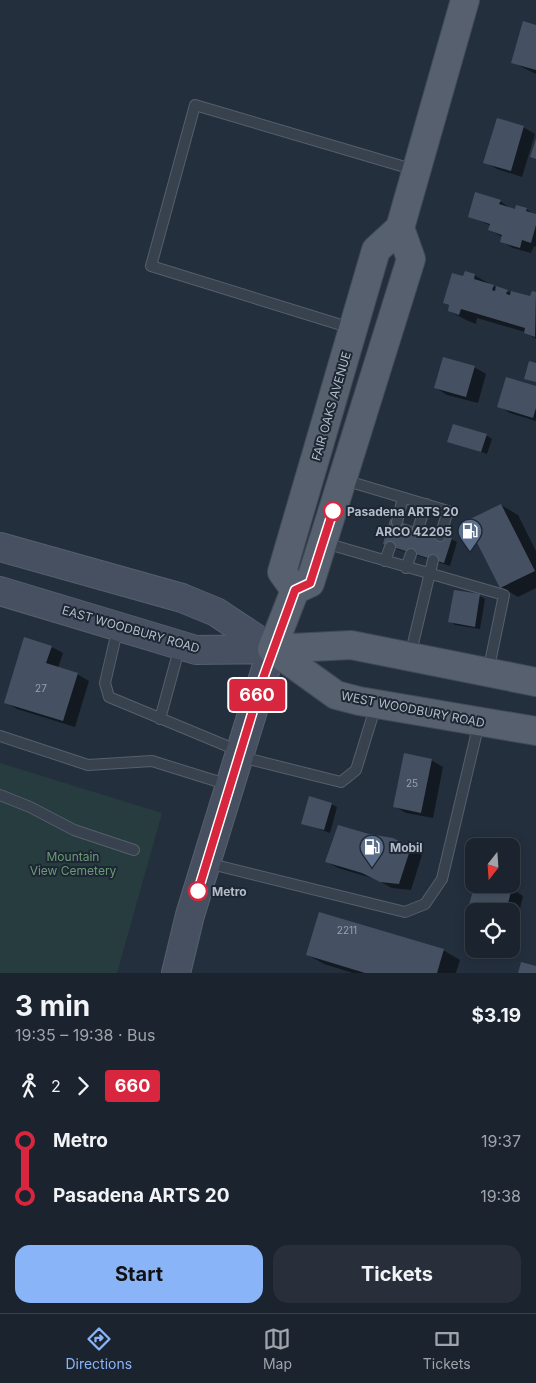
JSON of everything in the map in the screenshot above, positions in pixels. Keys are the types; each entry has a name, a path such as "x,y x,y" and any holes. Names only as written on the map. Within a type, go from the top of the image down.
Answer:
{"main road":[{"path":"176,973 206,863 272,649 295,590 310,583 411,259 400,228 465,0"},
{"name":"FAIR OAKS AVENUE","path":"295,590 282,572 376,250 400,228"},
{"path":"0,547 182,598 216,612 272,649 351,645 536,682"},
{"name":"EAST WOODBURY ROAD","path":"0,591 180,645 203,650 272,649"},
{"name":"WEST WOODBURY ROAD","path":"272,649 336,695 376,704 536,731"}],"lane":[{"path":"353,329 152,266 195,105 416,170"},
{"path":"343,480 448,511 440,536"},
{"path":"397,522 403,498"},
{"path":"418,529 426,504"},
{"path":"323,542 385,562 504,595 488,673"},
{"path":"385,562 390,547"},
{"path":"406,568 411,554"},
{"path":"410,658 428,574 433,560"},
{"path":"118,626 105,683 106,693 113,700 239,754 341,782 356,770 376,704"},
{"path":"160,719 180,645"},
{"path":"206,863 405,912 425,904 442,879 479,721"},
{"path":"0,736 88,765 152,761 230,785"},
{"path":"0,796 30,807 74,830 134,850"}],"green space":[{"name":"Mountain View Cemetery","path":"0,763 162,813 117,973 0,973"}],"building":[{"path":"523,21 536,25 536,70 511,63"},
{"path":"497,118 524,126 511,171 483,163"},
{"path":"536,139 536,159 530,157"},
{"path":"475,192 501,200 499,204 515,209 516,205 527,208 526,211 536,214 536,225 531,243 522,240 520,248 500,242 502,235 488,230 490,224 468,217"},
{"path":"465,271 475,274 474,279 494,285 492,290 495,291 496,286 508,290 506,294 510,295 511,291 530,296 532,291 536,292 535,337 524,333 525,328 461,309 459,315 448,311 449,305 443,303 452,273 463,276"},
{"path":"443,357 475,366 466,397 434,388"},
{"path":"529,361 536,363 536,382 524,379"},
{"path":"506,377 536,386 536,408 533,418 497,407"},
{"path":"453,424 487,434 481,452 447,442"},
{"path":"501,504 535,571 500,588 466,521"},
{"path":"390,519 452,538 444,563 383,544"},
{"path":"454,590 480,594 475,627 448,622"},
{"path":"24,637 52,646 46,663 78,673 63,721 4,703"},
{"path":"404,753 432,759 421,813 393,807"},
{"path":"309,796 332,803 324,830 301,824"},
{"path":"338,825 369,834 393,838 411,847 399,884 380,882 362,873 325,862"},
{"path":"472,893 511,893 508,903 469,903"},
{"path":"319,912 444,949 437,973 365,973 306,955"},
{"path":"521,962 536,966 536,973 518,973"}],"bus line":[{"name":"660","path":"198,891 272,649 295,590 310,583 333,511"}],"place":[{"name":"Pasadena ARTS 20","path":"333,511"},
{"name":"ARCO 42205","path":"470,552"},
{"name":"Mobil","path":"372,868"},
{"name":"Metro","path":"198,891"}]}
